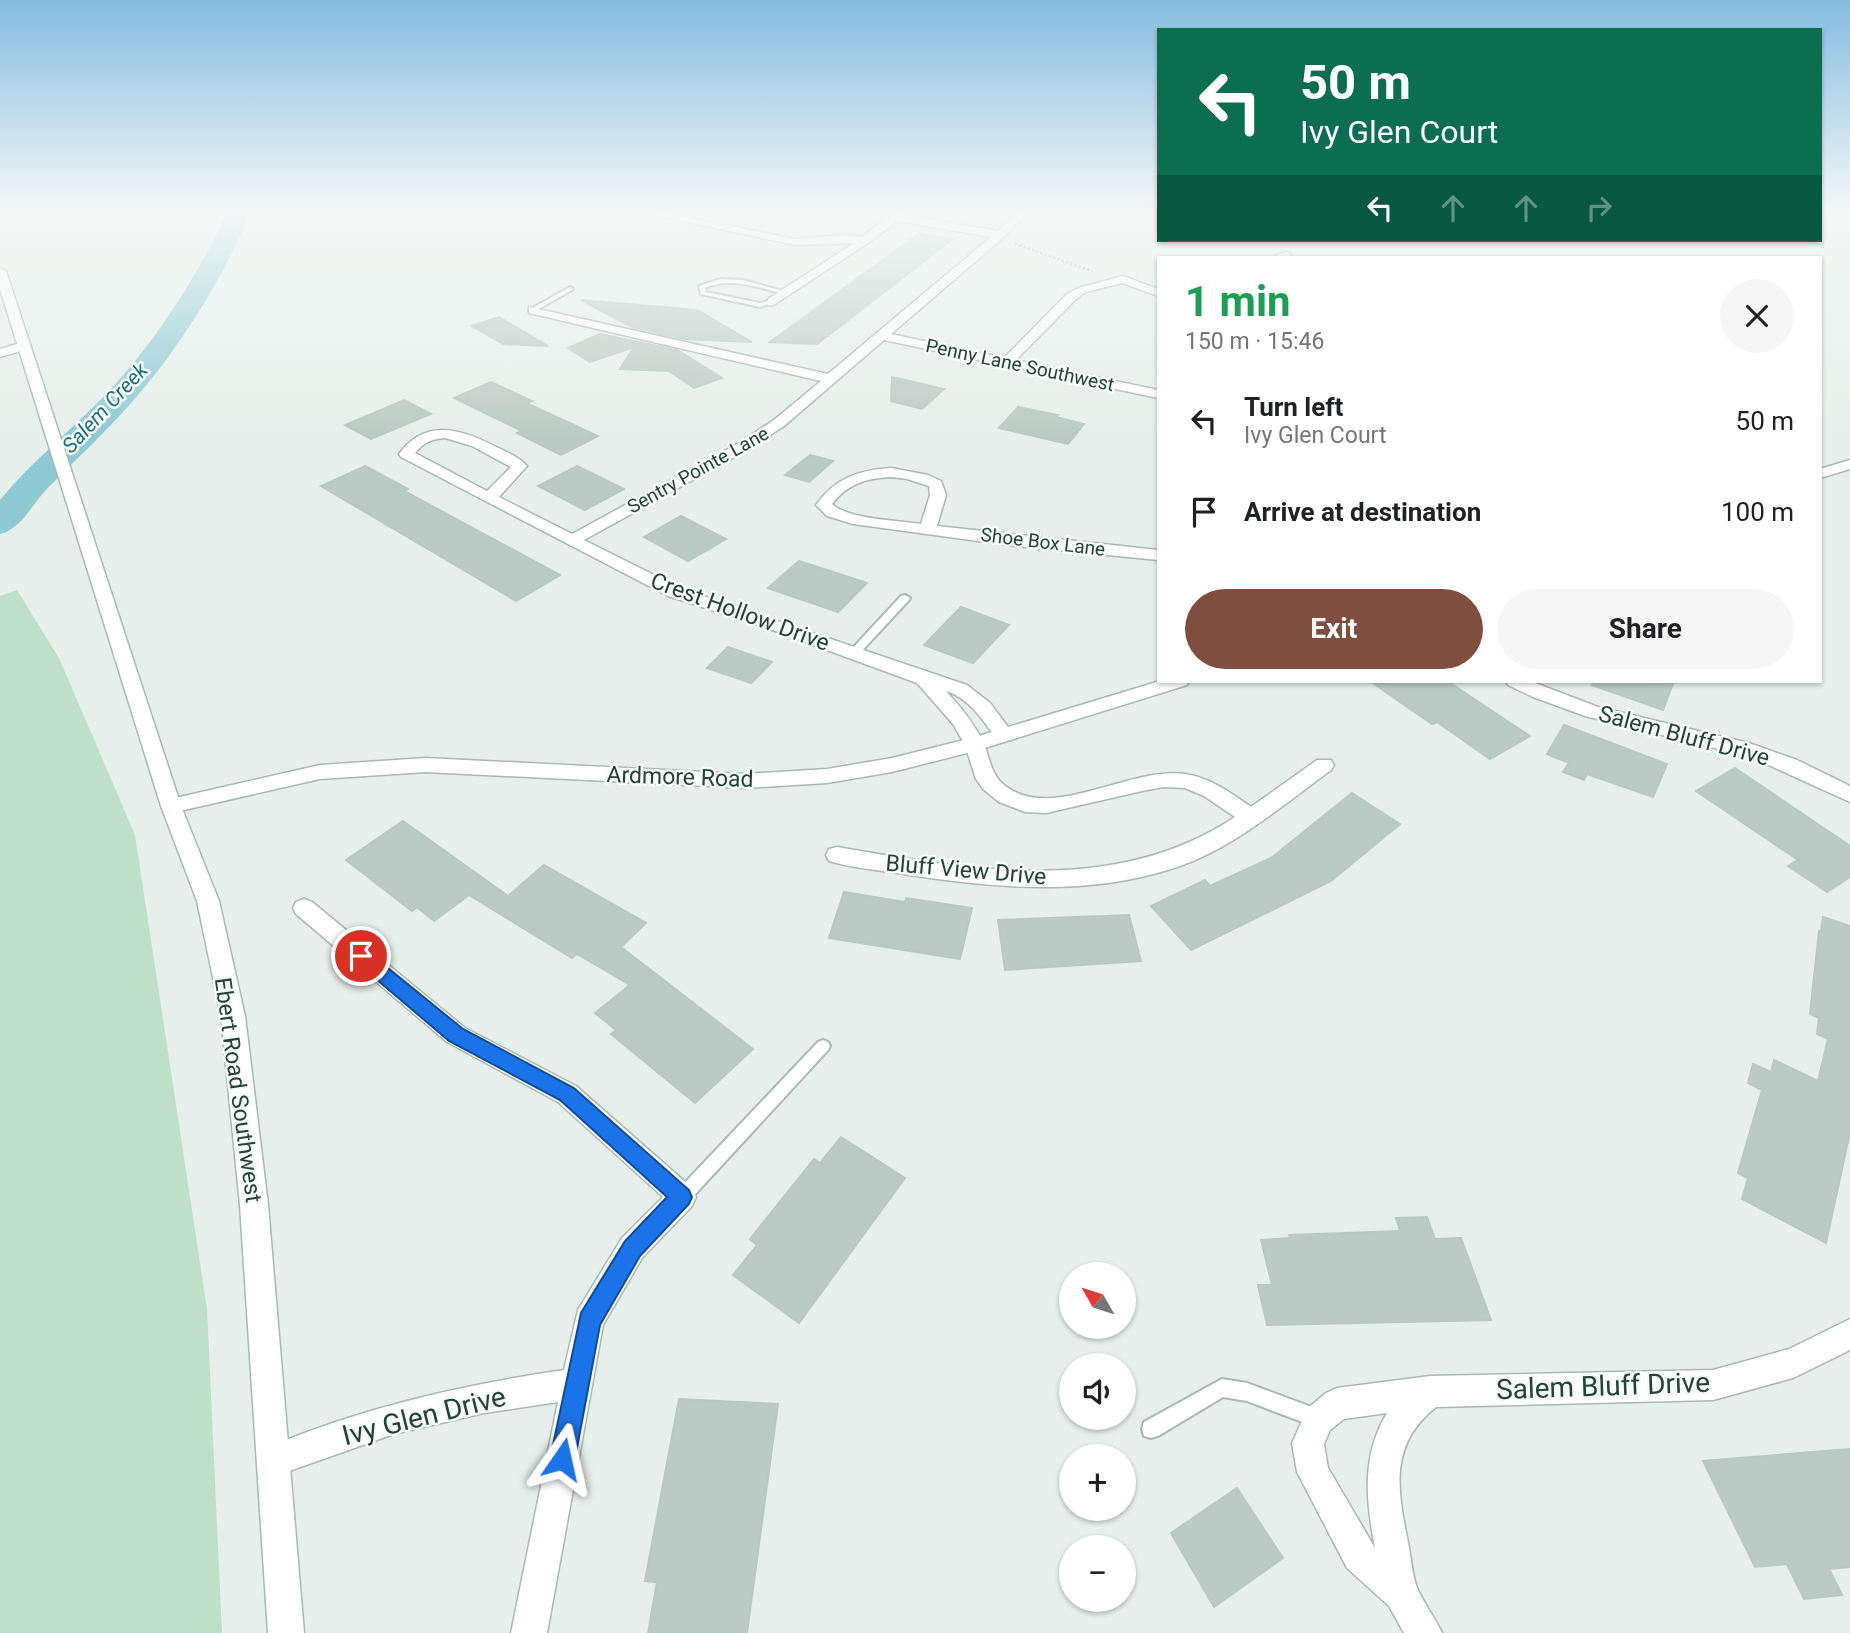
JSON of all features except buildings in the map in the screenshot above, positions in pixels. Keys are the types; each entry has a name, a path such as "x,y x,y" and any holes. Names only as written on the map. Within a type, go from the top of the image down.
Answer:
{"street":[{"name":"Ebert Road Southwest","path":"5,287 66,486 171,806 208,901 233,1016 254,1205 286,1633"},
{"path":"772,302 796,287"},
{"name":"Sentry Pointe Lane","path":"572,540 779,424 939,287"},
{"path":"1007,362 1071,296 1092,287"},
{"path":"533,310 831,379"},
{"name":"Penny Lane Southwest","path":"882,336 1157,394"},
{"path":"0,353 23,346"},
{"name":"Crest Hollow Drive","path":"488,498 507,482 520,466 452,433 433,435 411,446 406,454 488,498 674,592 960,689 983,707 1004,735"},
{"path":"1822,473 1850,464"},
{"name":"Shoe Box Lane","path":"928,528 938,495 936,484 909,474 874,472 839,488 828,497 824,505 833,513 853,519 1027,542 1157,555"},
{"name":"Crest Hollow Drive","path":"922,678 942,696 975,744"},
{"name":"Ardmore Road","path":"171,806 320,772 426,765 744,781 827,776 892,765 975,744 1173,683"},
{"name":"Salem Bluff Drive","path":"1521,683 1588,711 1729,743 1794,766 1850,794"},
{"path":"975,744 982,778 1008,799 1034,806 1068,804 1110,791 1183,780 1213,791 1250,817"},
{"name":"Bluff View Drive","path":"837,855 925,870 1000,877 1062,878 1130,872 1186,855 1250,817 1324,765"},
{"path":"304,908 456,1035 567,1094 682,1197 632,1248 589,1321 529,1633"},
{"name":"Salem Bluff Drive","path":"1319,1419 1337,1404 1430,1392 1713,1385 1793,1363 1850,1334"},
{"name":"Ivy Glen Drive","path":"275,1460 394,1418 484,1397 577,1384"},
{"path":"1401,1594 1384,1504 1384,1469 1390,1435 1403,1415 1430,1392"},
{"path":"1319,1419 1308,1443 1313,1472 1359,1556 1401,1594 1424,1633"}],"lane":[{"path":"701,287 703,293 760,304 772,302"},
{"path":"759,287 787,293"},
{"path":"533,310 570,289"},
{"path":"854,653 905,598"},
{"path":"682,1197 822,1046"},
{"path":"1152,1429 1222,1388 1247,1392 1319,1419"}],"green space":[{"path":"17,590 59,658 135,835 207,1309 222,1633 0,1633 0,596"}],"waterway":[{"name":"Salem Creek","path":"0,523 26,491 122,395 200,287"}],"route":[{"path":"361,956 456,1035 567,1094 682,1197 632,1248 589,1321 562,1459"}]}
